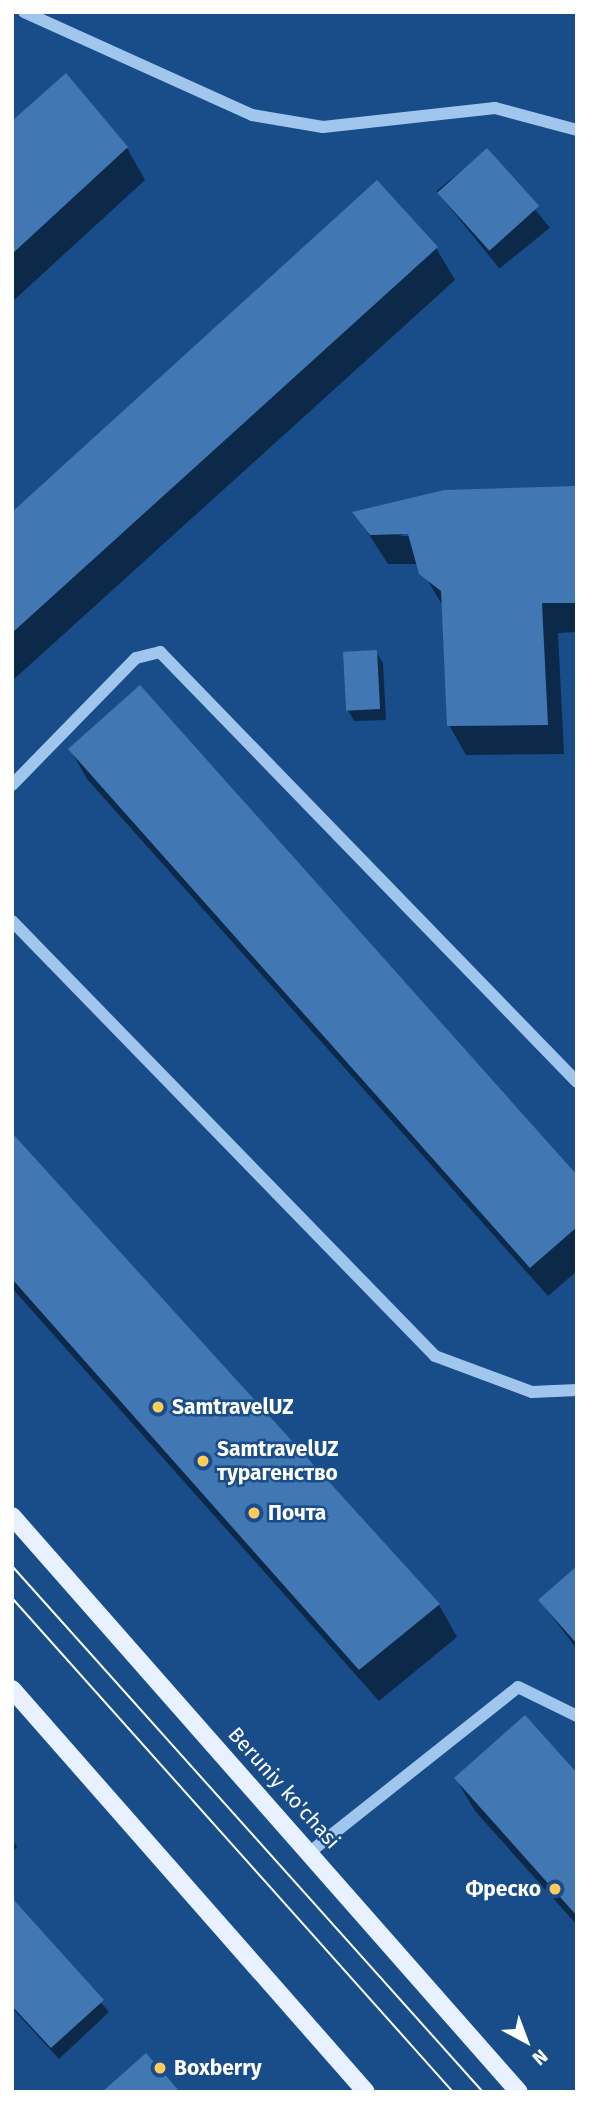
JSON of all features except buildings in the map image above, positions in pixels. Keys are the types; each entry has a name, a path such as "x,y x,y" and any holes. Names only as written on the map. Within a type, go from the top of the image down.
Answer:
{"main road":[{"name":"Beruniy ko'chasi","path":"12,1516 519,2092"},
{"path":"12,1689 366,2092"}],"street":[{"path":"24,12 252,115 323,127 495,108 577,130"},
{"path":"12,785 136,658 159,652 577,1082"},
{"path":"12,921 435,1356 532,1392 577,1390"},
{"path":"310,1852 518,1687 577,1716"}],"tram line":[{"path":"12,1566 483,2092"},
{"path":"12,1598 453,2092"}],"place":[{"name":"SamtravelUZ","path":"158,1407"},
{"name":"SamtravelUZ турагенство","path":"203,1461"},
{"name":"Почта","path":"254,1513"},
{"name":"Фреско","path":"555,1889"},
{"name":"Boxberry","path":"160,2068"}]}
